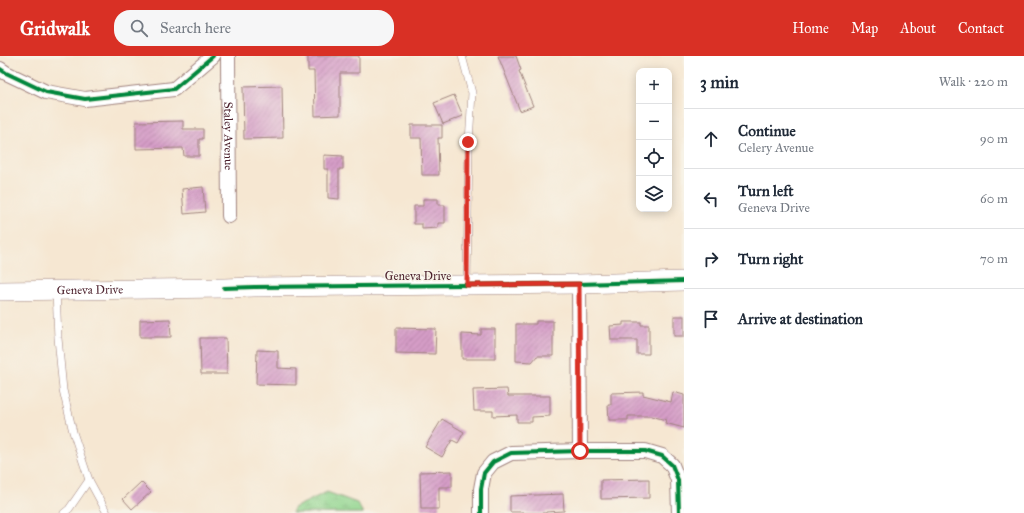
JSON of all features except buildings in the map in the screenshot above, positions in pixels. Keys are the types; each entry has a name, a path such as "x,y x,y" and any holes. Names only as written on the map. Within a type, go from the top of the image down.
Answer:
{"main road":[{"name":"Geneva Drive","path":"0,290 579,284 684,281"}],"street":[{"path":"0,69 46,92 85,99 174,89 213,56"},
{"name":"Staley Avenue","path":"228,56 229,216"},
{"path":"579,284 580,451"},
{"path":"481,513 481,489 484,473 493,462 511,453 580,451 646,451 662,456 672,465 678,480 679,513"}],"lane":[{"path":"462,56 472,93 468,142 467,285"},
{"path":"56,290 58,338 63,390 73,432 89,480 107,513"},
{"path":"64,513 69,509 89,480"}],"green space":[{"path":"327,492 357,503 363,513 292,513 294,508"}],"cycle path":[{"path":"0,69 46,92 85,99 174,89 213,56"},
{"path":"224,288 579,284 684,281"},
{"path":"481,513 481,489 484,473 493,462 511,453 580,451 645,451 662,456 672,465 678,480 679,513"}],"route":[{"path":"468,142 467,285 579,284 580,451"}]}
